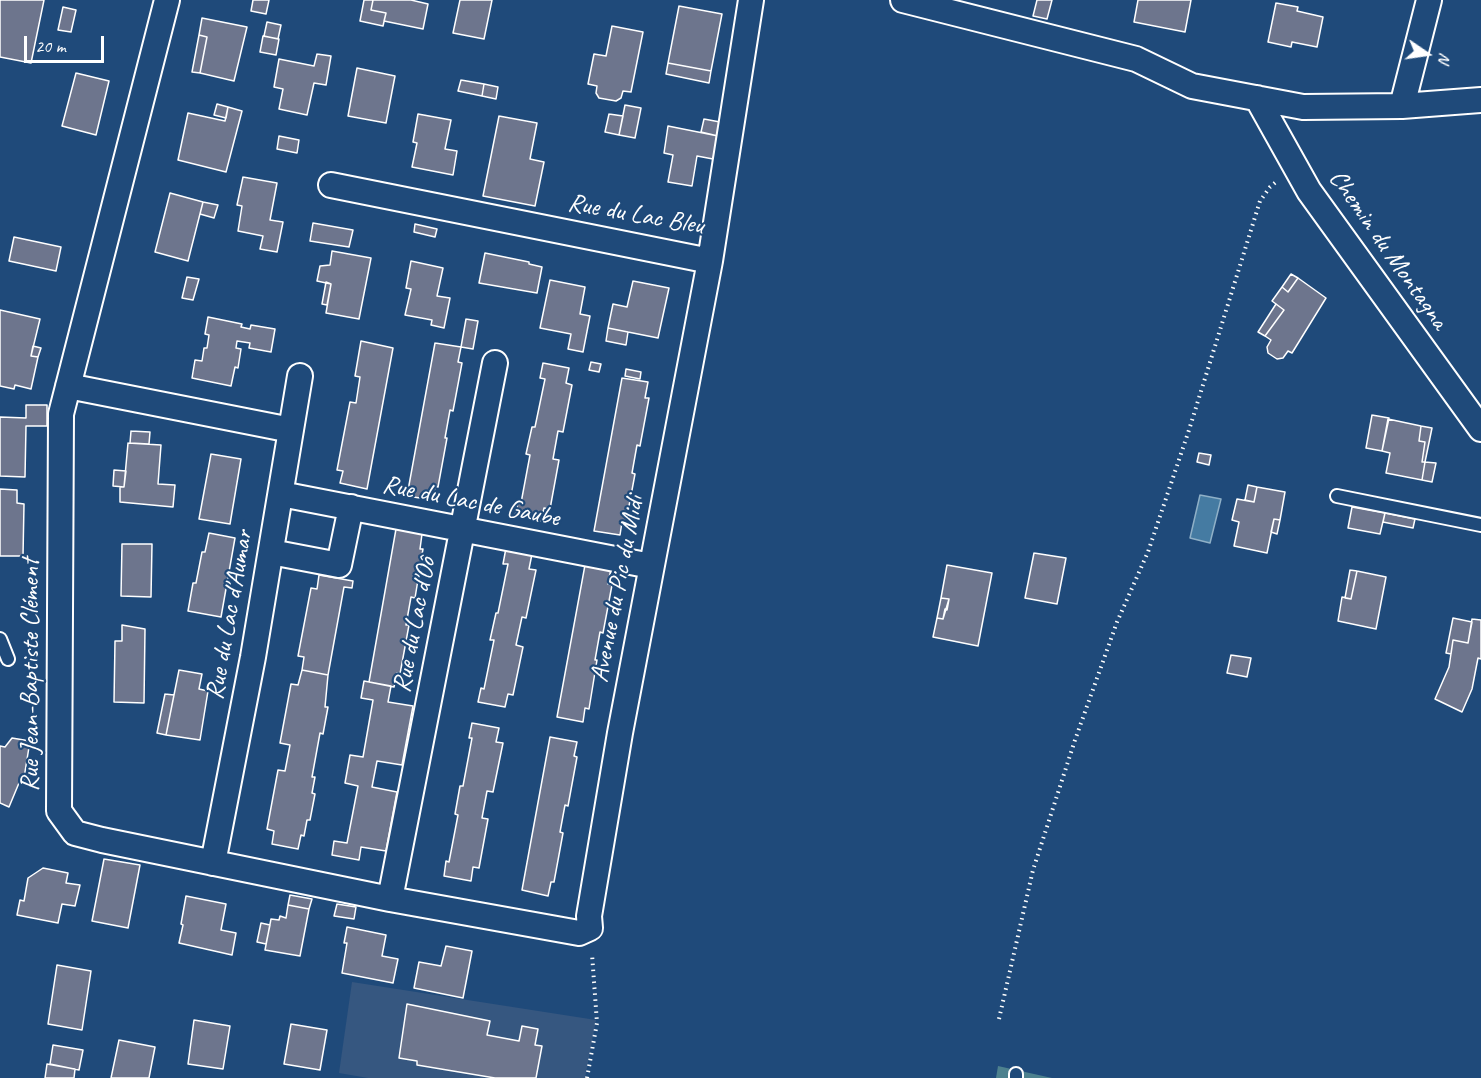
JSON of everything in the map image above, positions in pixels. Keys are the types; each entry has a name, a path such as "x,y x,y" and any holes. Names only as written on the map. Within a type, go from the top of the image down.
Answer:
{"street":[{"name":"Rue Jean-Baptiste Clément","path":"167,0 61,414 59,812 75,833 390,899 579,933 590,928"},
{"name":"Rue du Lac Bleu","path":"331,185 710,261 752,0"},
{"path":"903,0 1136,59 1192,86 1304,107 1402,106 1481,100"},
{"path":"1402,106 1429,0"},
{"name":"Chemin du Montagna","path":"1257,98 1309,191 1474,410 1481,429"},
{"name":"Avenue du Pic du Midi","path":"590,928 589,916 614,768 710,261"},
{"name":"Rue du Lac d'Oô","path":"390,899 495,363"},
{"name":"Rue du Lac d'Aumar","path":"213,863 253,657 300,376"},
{"path":"68,386 291,430"},
{"name":"Rue du Lac de Gaube","path":"280,494 651,566"},
{"path":"271,552 339,565 351,507"}],"lane":[{"path":"1337,496 1481,525"},
{"path":"0,639 8,659"}],"path":[{"path":"999,1018 1033,870 1075,740 1117,622 1148,552 1189,430 1260,201 1270,187 1296,167"},
{"path":"587,1078 597,1023 590,928"}],"shaded area":[{"path":"1200,495 1221,499 1210,543 1190,538"},
{"path":"352,982 596,1020 585,1078 368,1078 339,1073"}],"green space":[{"path":"998,1066 1052,1078 996,1078"}],"building":[{"path":"0,0 44,0 31,63 0,57"},
{"path":"253,0 269,0 266,14 251,11"},
{"path":"364,0 373,0 371,10 386,13 383,26 360,21"},
{"path":"373,0 411,0 428,4 423,29 384,21 386,13 371,10"},
{"path":"460,0 492,0 484,39 453,33"},
{"path":"1037,0 1052,0 1047,19 1033,16"},
{"path":"1138,0 1191,0 1185,32 1134,22"},
{"path":"1276,3 1298,7 1297,11 1323,17 1317,47 1292,42 1291,47 1268,42"},
{"path":"679,6 722,14 711,71 668,63"},
{"path":"63,7 76,10 71,32 58,30"},
{"path":"202,18 247,27 234,81 200,73 207,37 199,35"},
{"path":"267,22 281,25 278,39 264,36"},
{"path":"612,26 643,32 631,92 623,91 621,98 616,101 599,98 596,93 597,86 588,84 594,54 606,56"},
{"path":"199,35 207,37 200,73 192,72"},
{"path":"263,36 279,39 276,55 260,52"},
{"path":"317,54 331,56 326,85 314,83 307,115 279,109 283,89 274,87 279,59 314,66"},
{"path":"668,63 711,71 709,83 666,74"},
{"path":"357,68 395,76 386,123 348,116"},
{"path":"76,73 109,81 96,135 62,126"},
{"path":"461,80 484,84 482,96 458,91"},
{"path":"484,84 498,87 496,99 482,96"},
{"path":"217,104 228,107 226,118 214,115"},
{"path":"625,105 641,108 635,138 619,135"},
{"path":"228,107 242,111 226,172 178,160 188,113 225,121"},
{"path":"418,114 451,120 445,149 457,151 453,175 412,167 417,143 413,142"},
{"path":"609,114 623,116 619,135 605,132"},
{"path":"499,116 537,123 530,159 544,162 535,206 483,196"},
{"path":"704,119 720,122 718,136 701,132"},
{"path":"668,126 718,136 713,159 697,156 692,186 668,182 673,155 664,153"},
{"path":"279,136 299,140 297,153 277,149"},
{"path":"243,177 277,183 270,220 283,222 277,252 260,249 263,236 238,231 242,206 237,205"},
{"path":"170,193 203,202 188,261 155,252"},
{"path":"203,202 218,205 214,218 200,214"},
{"path":"313,223 353,230 349,247 310,241"},
{"path":"415,224 437,229 435,237 414,232"},
{"path":"14,237 61,247 56,271 9,261"},
{"path":"332,251 371,258 359,319 326,313 331,284 317,281 320,266 330,265"},
{"path":"485,253 542,267 537,293 479,283"},
{"path":"411,261 443,268 437,296 450,298 444,328 431,325 432,320 405,315 411,289 406,288"},
{"path":"1291,274 1298,278 1288,292 1282,287"},
{"path":"187,277 199,279 193,300 182,298"},
{"path":"1298,278 1326,298 1292,353 1288,351 1283,358 1277,359 1268,353 1267,347 1271,340 1265,336 1284,310 1272,301 1282,287 1288,292"},
{"path":"550,280 585,287 580,314 590,316 583,352 568,349 571,334 540,328"},
{"path":"633,281 669,288 658,338 608,328 613,304 627,307"},
{"path":"326,282 331,284 327,305 322,304"},
{"path":"1276,304 1284,310 1265,336 1258,332"},
{"path":"0,310 40,319 31,356 38,357 31,389 15,385 14,389 0,386"},
{"path":"208,317 242,324 241,327 250,329 251,325 275,329 271,352 249,348 250,343 237,341 236,348 241,349 238,368 235,367 231,386 192,378 195,360 202,361 204,348 207,348 209,335 205,334"},
{"path":"466,319 478,321 473,349 461,347"},
{"path":"608,328 628,332 626,345 606,341"},
{"path":"361,341 393,348 367,489 340,483 343,471 337,470 350,402 356,403 360,377 355,376"},
{"path":"435,343 461,347 458,362 462,363 453,411 450,410 438,487 435,486 433,500 407,496"},
{"path":"33,346 41,348 38,357 31,356"},
{"path":"591,362 601,364 599,372 589,370"},
{"path":"543,363 569,368 566,383 572,385 563,432 558,431 553,459 559,460 550,509 544,508 541,521 515,516 518,502 521,503 530,455 526,454 532,427 535,427 545,379 540,378"},
{"path":"626,369 641,372 640,379 625,376"},
{"path":"622,378 648,382 645,398 649,398 640,446 637,445 632,473 635,474 626,522 622,522 620,535 594,531"},
{"path":"26,405 47,405 47,426 26,426 25,477 0,476 0,417 26,418"},
{"path":"1372,415 1389,418 1382,451 1366,448"},
{"path":"1388,419 1421,426 1419,441 1425,442 1422,480 1386,473 1390,453 1382,451"},
{"path":"1421,426 1432,428 1425,462 1422,462 1425,442 1419,441"},
{"path":"131,431 150,432 149,444 130,443"},
{"path":"128,443 161,445 158,484 175,485 173,507 120,502 120,487 124,487"},
{"path":"1199,453 1211,455 1209,465 1197,462"},
{"path":"211,454 241,459 230,524 199,519"},
{"path":"1425,462 1436,463 1432,482 1422,480"},
{"path":"114,470 126,471 124,487 113,486"},
{"path":"1248,485 1257,487 1254,502 1245,500"},
{"path":"1257,487 1285,492 1280,520 1274,519 1267,553 1234,546 1239,522 1232,520 1237,499 1254,502"},
{"path":"0,489 17,490 17,503 24,504 23,556 0,556"},
{"path":"1352,507 1385,513 1380,534 1348,528"},
{"path":"1385,513 1415,519 1413,528 1383,522"},
{"path":"1274,519 1280,520 1277,534 1271,532"},
{"path":"396,529 422,534 420,549 423,549 415,598 411,597 406,625 409,625 400,674 397,673 394,687 369,682"},
{"path":"209,533 235,538 221,617 188,611 193,583 196,583 202,552 205,552"},
{"path":"122,544 152,544 151,597 121,596"},
{"path":"506,548 532,554 529,569 536,570 526,618 522,617 516,645 523,647 513,695 508,694 505,707 478,702 481,688 484,689 494,640 490,640 508,564 503,564"},
{"path":"1034,553 1066,558 1057,604 1025,598"},
{"path":"585,565 611,569 608,584 612,585 603,633 600,632 589,709 585,708 583,722 557,717"},
{"path":"947,565 992,573 978,646 933,637 937,618 943,619 945,609 947,610 949,599 941,598"},
{"path":"1350,570 1357,571 1351,599 1345,598"},
{"path":"1357,571 1386,577 1376,629 1338,621 1342,597 1351,599"},
{"path":"319,575 353,581 352,588 344,587 328,675 302,670 304,657 298,656 311,588 317,589"},
{"path":"941,598 949,599 943,619 937,618"},
{"path":"1453,618 1472,622 1468,643 1453,640 1451,654 1446,653"},
{"path":"1472,619 1481,620 1481,659 1478,658 1472,689 1462,712 1435,699 1449,667 1453,640 1468,643"},
{"path":"122,625 145,629 144,703 114,702 115,641 122,641"},
{"path":"1231,655 1251,658 1247,677 1227,673"},
{"path":"179,670 202,674 199,689 208,691 200,740 166,735"},
{"path":"302,670 328,675 325,707 328,707 323,734 320,733 312,777 315,777 312,793 315,794 310,820 307,820 304,836 301,835 298,849 272,844 274,831 267,829 278,770 285,771 290,745 280,743 291,684 298,685"},
{"path":"364,681 391,686 388,702 413,706 402,765 377,761 372,787 397,792 386,851 361,847 359,860 332,855 334,841 347,843 358,786 345,783 350,755 363,757 373,700 361,698"},
{"path":"165,694 174,695 166,735 157,733"},
{"path":"472,723 499,728 496,742 503,743 493,792 487,791 482,818 488,819 479,868 473,867 471,881 444,876 458,815 455,814 472,738 469,738"},
{"path":"550,737 577,742 574,756 577,757 568,806 565,805 560,832 563,833 554,882 551,882 548,896 522,890"},
{"path":"12,738 30,741 23,784 19,783 9,807 0,803 0,746 5,747"},
{"path":"104,859 140,865 128,928 92,921"},
{"path":"43,868 68,873 66,883 80,885 75,906 62,904 58,923 17,915 20,900 24,901 28,878"},
{"path":"290,895 312,899 309,909 288,905"},
{"path":"186,896 226,904 221,930 236,933 232,955 179,943"},
{"path":"337,904 356,907 354,919 334,916"},
{"path":"288,905 309,909 300,956 265,950 271,919 279,920 280,916 286,918"},
{"path":"261,923 270,925 266,944 257,942"},
{"path":"347,927 386,935 382,956 398,959 393,983 342,973"},
{"path":"446,946 472,951 463,998 414,988 419,962 441,966"},
{"path":"57,965 91,971 82,1030 48,1024"},
{"path":"407,1004 490,1021 487,1035 519,1041 522,1026 538,1029 535,1045 542,1046 536,1078 495,1078 417,1065 417,1061 399,1058"},
{"path":"194,1020 230,1026 223,1069 188,1064"},
{"path":"291,1024 327,1030 320,1070 284,1064"},
{"path":"119,1040 155,1047 149,1078 111,1078"},
{"path":"53,1045 83,1050 79,1070 50,1064"},
{"path":"47,1064 75,1069 74,1078 45,1078"}]}
